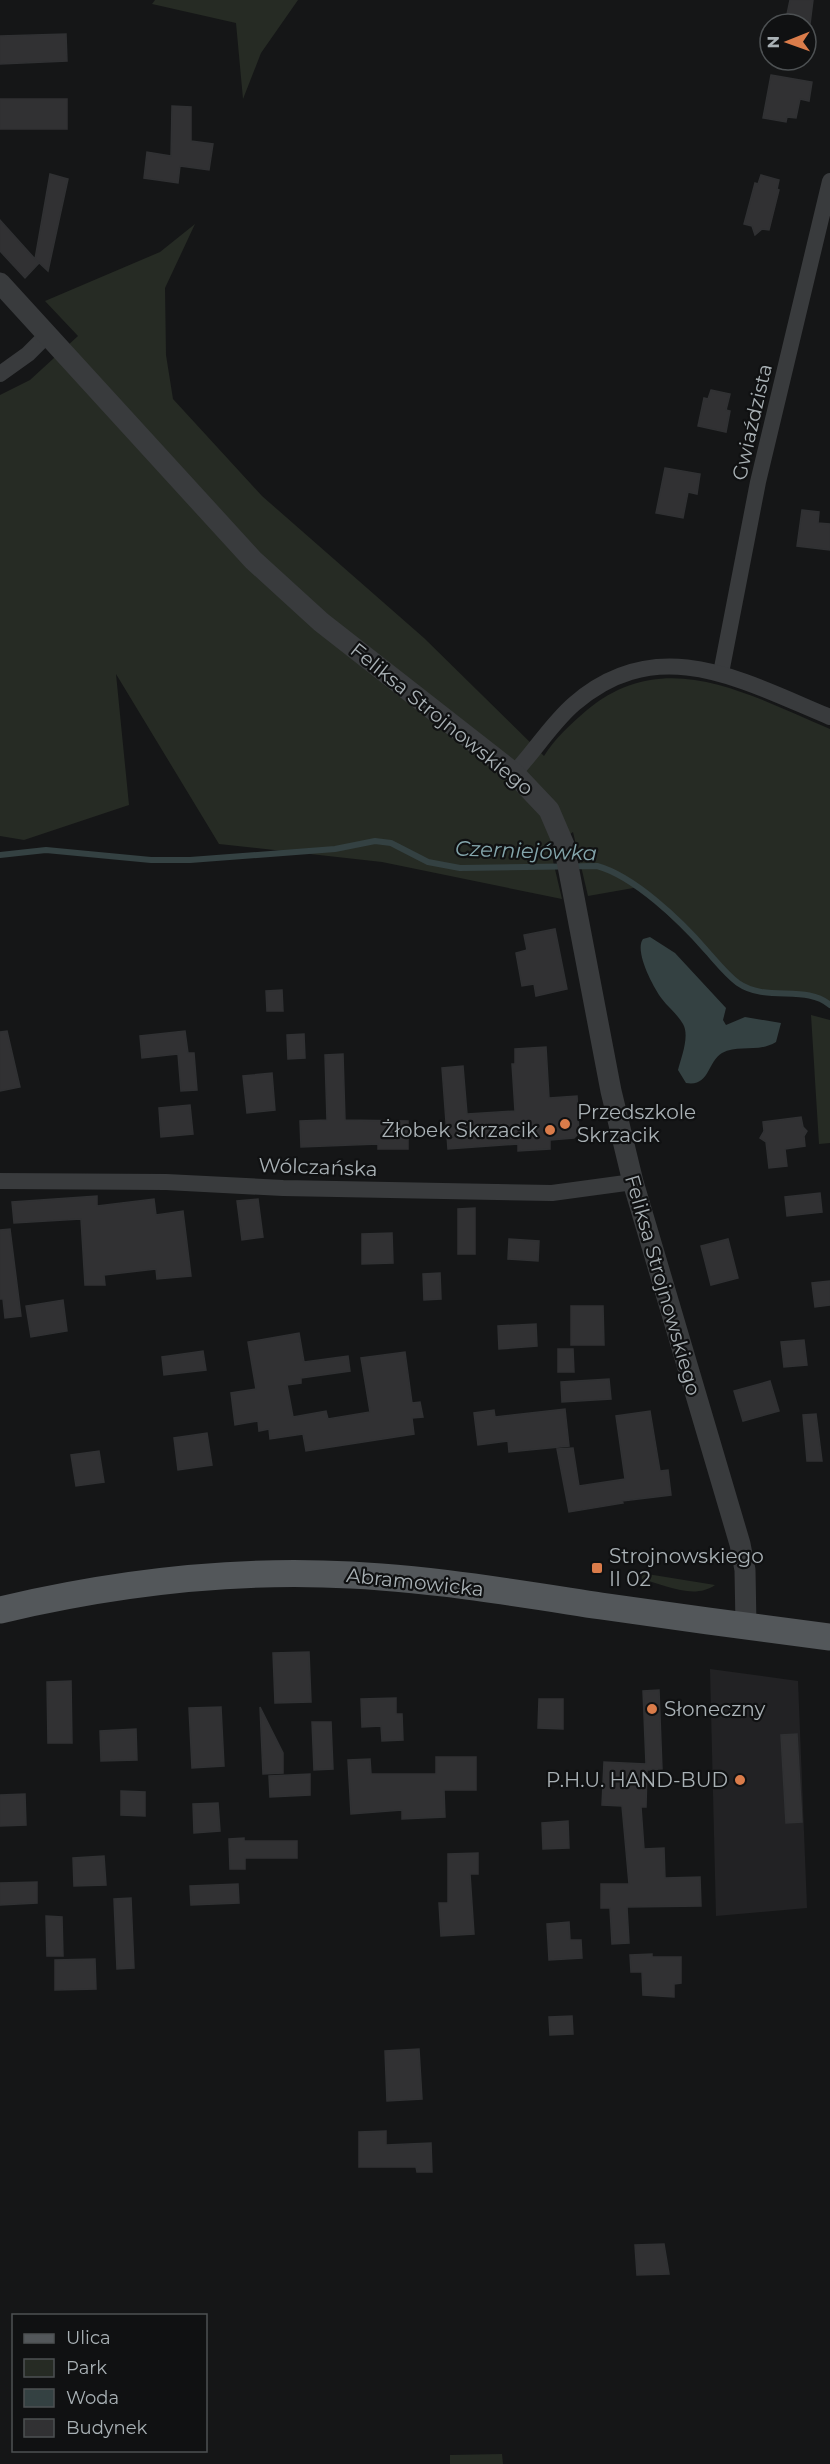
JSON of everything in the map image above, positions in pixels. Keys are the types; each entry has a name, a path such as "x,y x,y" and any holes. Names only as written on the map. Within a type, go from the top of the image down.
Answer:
{"main road":[{"name":"Abramowicka","path":"0,1610 90,1591 171,1579 248,1574 321,1574 434,1582 830,1637"}],"street":[{"name":"Gwiaździsta","path":"721,673 759,482 830,181"},
{"name":"Feliksa Strojnowskiego","path":"0,283 220,525 299,603 514,773 549,810 564,845 611,1091 633,1182 740,1544 745,1570 746,1626"},
{"path":"0,374 28,354 47,335"},
{"path":"514,773 572,705 607,680 637,668 661,665 721,673 830,717"},
{"name":"Wólczańska","path":"0,1181 166,1182 283,1188 552,1193 633,1182"}],"shaded area":[{"path":"710,1669 798,1681 807,1908 716,1916"}],"green space":[{"path":"155,0 298,0 261,53 243,99 236,23 152,4"},
{"path":"195,224 165,288 166,355 173,399 262,496 424,638 544,756 558,737 587,710 617,691 647,680 678,678 708,682 739,691 830,729 830,1005 813,996 764,994 748,989 737,982 639,887 588,896 573,832 550,848 562,899 382,862 219,844 116,674 129,805 24,840 0,836 0,395 30,380 78,336 45,301 160,252"},
{"path":"811,1015 830,1020 830,1143 819,1144"},
{"path":"641,1573 715,1585 698,1591 679,1590 642,1579"},
{"path":"502,2454 503,2464 450,2464 450,2455"}],"water":[{"path":"650,937 675,953 726,1008 723,1020 726,1025 745,1017 781,1023 776,1042 762,1047 728,1050 717,1057 704,1078 694,1083 686,1083 678,1070 684,1047 685,1029 658,993 641,952 643,939"}],"building":[{"path":"790,0 813,0 812,12 788,12"},
{"path":"66,34 67,61 0,64 0,36"},
{"path":"771,75 812,82 809,101 800,99 796,118 787,117 786,122 763,118"},
{"path":"0,99 67,99 67,129 0,129"},
{"path":"172,106 191,107 191,141 213,144 209,170 180,166 178,183 144,178 147,152 171,156"},
{"path":"50,174 68,179 48,271 35,259"},
{"path":"761,175 779,180 777,189 779,190 769,230 762,229 755,235 752,226 744,224 755,183 758,184"},
{"path":"0,220 39,263 25,278 0,251"},
{"path":"711,390 730,394 726,410 730,411 726,432 698,426 704,398 708,399"},
{"path":"665,468 700,474 697,494 688,492 683,518 656,513"},
{"path":"802,510 819,512 818,523 830,524 830,550 797,546"},
{"path":"555,929 567,989 536,996 534,984 522,986 516,953 527,950 524,935"},
{"path":"282,990 283,1011 267,1011 266,991"},
{"path":"7,1031 20,1087 0,1091 0,1032"},
{"path":"185,1031 188,1053 194,1053 197,1090 181,1091 178,1054 142,1058 140,1036"},
{"path":"304,1034 305,1058 288,1059 287,1035"},
{"path":"546,1047 549,1098 577,1096 579,1133 574,1138 550,1140 550,1149 518,1151 518,1144 448,1149 442,1068 463,1066 467,1114 515,1111 512,1064 515,1064 515,1049"},
{"path":"343,1054 345,1120 408,1121 408,1149 378,1149 378,1144 301,1147 300,1121 327,1120 325,1055"},
{"path":"272,1073 275,1110 247,1113 243,1076"},
{"path":"190,1105 193,1134 161,1137 159,1108"},
{"path":"801,1117 803,1127 807,1131 804,1136 805,1146 785,1149 787,1166 769,1168 766,1142 760,1138 764,1131 763,1122"},
{"path":"820,1193 822,1212 787,1216 785,1197"},
{"path":"97,1196 97,1206 154,1199 156,1215 183,1211 191,1276 157,1279 156,1269 104,1275 105,1285 85,1285 81,1219 14,1223 12,1202"},
{"path":"258,1199 263,1237 242,1240 237,1201"},
{"path":"475,1208 475,1254 458,1254 458,1209"},
{"path":"10,1229 21,1316 5,1318 3,1299 0,1299 0,1230"},
{"path":"392,1233 393,1263 362,1264 362,1234"},
{"path":"509,1239 539,1241 538,1261 508,1259"},
{"path":"728,1239 738,1278 711,1285 701,1246"},
{"path":"440,1273 441,1299 424,1300 423,1274"},
{"path":"830,1281 830,1305 815,1307 812,1283"},
{"path":"63,1300 67,1331 31,1337 26,1306"},
{"path":"571,1306 603,1306 604,1345 571,1345"},
{"path":"536,1324 537,1346 499,1349 498,1326"},
{"path":"299,1333 304,1362 348,1356 350,1371 301,1378 301,1383 287,1385 293,1417 326,1411 328,1419 370,1412 361,1358 405,1352 412,1403 420,1402 423,1417 412,1418 414,1434 306,1451 303,1434 270,1439 269,1429 259,1431 258,1421 235,1425 231,1393 256,1389 248,1342"},
{"path":"804,1340 807,1365 784,1367 781,1342"},
{"path":"558,1349 573,1349 574,1372 558,1372"},
{"path":"203,1351 206,1370 164,1375 162,1357"},
{"path":"609,1379 611,1399 562,1402 561,1382"},
{"path":"770,1381 779,1411 743,1421 734,1391"},
{"path":"565,1409 569,1446 509,1452 508,1441 478,1445 474,1413 494,1410 495,1417"},
{"path":"650,1411 660,1471 668,1470 671,1495 622,1501 623,1503 569,1512 557,1449 573,1448 579,1486 625,1479 616,1416"},
{"path":"816,1414 822,1461 807,1461 803,1415"},
{"path":"207,1433 212,1465 178,1470 174,1438"},
{"path":"99,1451 104,1482 76,1486 71,1455"},
{"path":"309,1652 311,1702 275,1703 273,1653"},
{"path":"71,1681 72,1743 48,1743 47,1682"},
{"path":"659,1690 662,1769 647,1770 646,1807 641,1807 644,1849 664,1848 665,1878 700,1877 701,1906 627,1907 629,1943 612,1944 610,1908 601,1908 601,1884 629,1884 622,1806 602,1805 604,1762 646,1764 643,1691"},
{"path":"396,1698 396,1714 402,1714 403,1740 382,1741 381,1726 362,1727 361,1699"},
{"path":"539,1699 563,1699 563,1729 538,1728"},
{"path":"221,1707 224,1766 192,1768 189,1708"},
{"path":"260,1707 283,1753 283,1773 263,1774"},
{"path":"312,1722 331,1722 333,1769 314,1770"},
{"path":"136,1729 137,1760 101,1761 100,1731"},
{"path":"797,1734 802,1822 786,1823 781,1735"},
{"path":"436,1757 476,1757 476,1790 444,1790 445,1817 402,1819 402,1810 351,1814 348,1760 370,1759 371,1774 436,1774"},
{"path":"310,1774 310,1795 270,1797 269,1776"},
{"path":"121,1791 145,1792 145,1816 121,1815"},
{"path":"25,1794 26,1825 0,1826 0,1795"},
{"path":"218,1803 220,1831 194,1833 193,1804"},
{"path":"568,1821 569,1848 543,1849 542,1823"},
{"path":"244,1838 244,1841 297,1841 297,1858 245,1858 245,1869 230,1869 229,1839"},
{"path":"478,1853 478,1874 470,1874 474,1934 441,1936 439,1903 448,1903 448,1854"},
{"path":"104,1856 106,1885 74,1886 73,1858"},
{"path":"37,1882 37,1903 0,1905 0,1883"},
{"path":"238,1884 239,1903 191,1905 190,1886"},
{"path":"131,1898 134,1968 117,1969 114,1899"},
{"path":"46,1916 62,1917 63,1956 47,1956"},
{"path":"569,1922 570,1940 581,1940 582,1958 549,1960 547,1924"},
{"path":"652,1954 652,1957 681,1957 681,1983 674,1984 674,1997 643,1995 642,1972 631,1972 630,1955"},
{"path":"95,1959 96,1989 55,1990 55,1960"},
{"path":"572,2016 573,2034 550,2035 549,2017"},
{"path":"419,2049 422,2099 387,2101 385,2051"},
{"path":"386,2131 386,2145 431,2143 432,2172 417,2172 416,2167 359,2167 359,2132"},
{"path":"664,2244 669,2274 637,2275 635,2245"}],"waterway":[{"name":"Czerniejówka","path":"0,855 46,850 151,860 190,860 335,849 375,841 391,843 428,862 460,868 597,866 626,879 656,901 684,926 725,972 738,983 761,992 810,996 830,1005"}],"place":[{"name":"Przedszkole Skrzacik","path":"565,1124"},
{"name":"Żłobek Skrzacik","path":"550,1130"},
{"name":"Strojnowskiego II 02","path":"597,1568"},
{"name":"Słoneczny","path":"652,1709"},
{"name":"P.H.U. HAND-BUD","path":"740,1780"}]}
